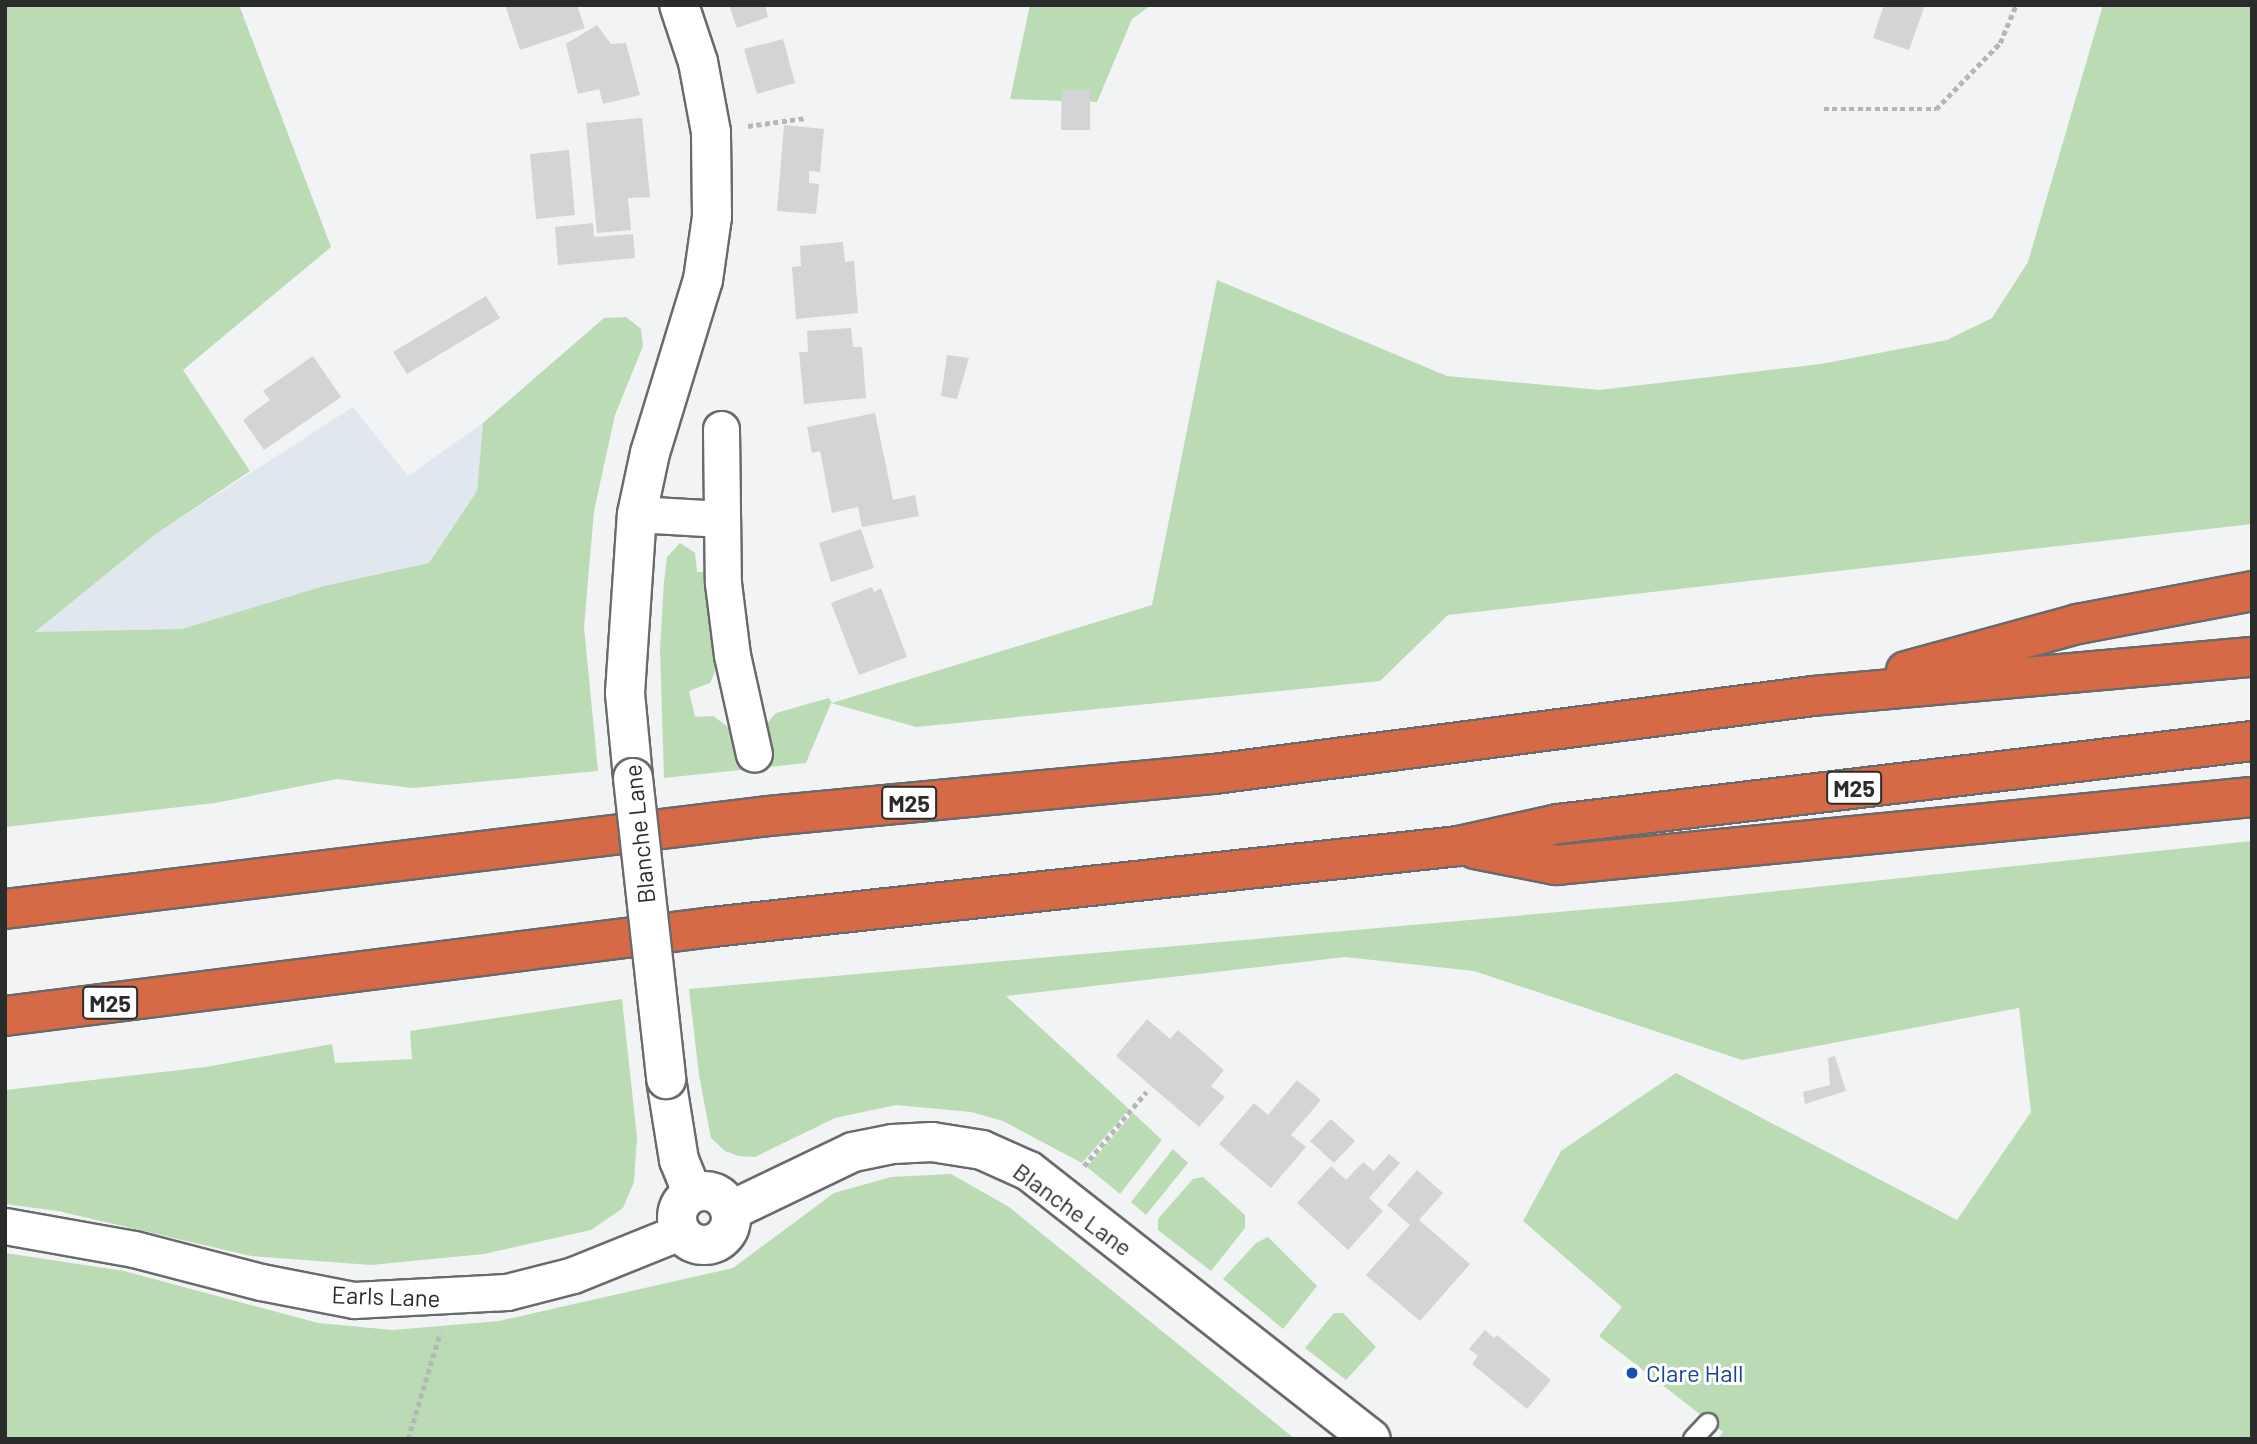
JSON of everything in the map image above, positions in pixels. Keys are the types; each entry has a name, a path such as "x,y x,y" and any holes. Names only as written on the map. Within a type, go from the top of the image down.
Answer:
{"highway":[{"name":"M25","path":"1813,696 2078,624 2252,591"},
{"name":"M25","path":"5,909 769,816 1214,774 1813,696 2252,657"},
{"name":"M25","path":"5,1016 712,927 1459,846 1558,824 2252,741"},
{"name":"M25","path":"1459,846 1556,865 2252,797"}],"street":[{"name":"Blanche Lane","path":"679,5 698,62 711,132 712,217 703,280 650,453 637,513 625,692 666,1079 679,1160 692,1193"},
{"path":"721,429 721,519 732,655 754,754"},
{"path":"637,513 721,519"},
{"name":"Blanche Lane","path":"730,1211 853,1152 893,1143 932,1142 982,1150 1029,1171 1371,1439"},
{"path":"711,1192 730,1211 729,1228 718,1241 701,1245 680,1232 679,1206 692,1193 711,1192"},
{"name":"Earls Lane","path":"5,1226 134,1249 261,1282 354,1300 450,1298 507,1292 573,1275 680,1232"}],"lane":[{"path":"1693,1439 1708,1423"}],"path":[{"path":"1824,109 1936,109 2000,43 2015,5"},
{"path":"711,132 806,118"},
{"path":"1059,1195 1146,1092"},
{"path":"408,1439 450,1298"}],"shaded area":[{"path":"353,407 408,476 483,423 477,491 429,563 324,586 182,629 34,633 153,536"}],"green space":[{"path":"5,5 239,5 331,247 183,370 250,471 153,536 35,632 182,629 324,586 429,563 477,491 483,423 604,318 626,317 641,329 643,346 615,415 594,511 584,627 598,771 413,788 337,779 215,803 5,827"},
{"path":"1030,5 1151,5 1132,19 1097,102 1010,99"},
{"path":"2103,5 2252,5 2252,524 1448,615 1380,681 916,727 831,703 806,763 664,778 660,649 664,582 667,557 680,543 695,553 697,572 709,572 718,665 710,683 689,691 695,717 713,716 734,731 764,727 776,713 829,698 832,703 1152,605 1217,280 1447,376 1599,390 1821,364 1947,340 1992,318 2028,262"},
{"path":"2252,841 2252,1439 1718,1439 1723,1432 1599,1336 1622,1307 1523,1221 1561,1151 1676,1073 1957,1220 2031,1112 2019,1008 1742,1060 1474,971 1345,957 1006,996 1129,1109 1082,1163 1003,1121 971,1112 896,1105 835,1118 755,1157 739,1156 725,1151 711,1138 699,1075 689,989 1683,901"},
{"path":"622,999 637,1137 634,1182 623,1208 591,1230 484,1254 371,1265 251,1256 58,1211 5,1204 5,1090 206,1067 332,1044 335,1063 412,1059 410,1031"},
{"path":"1133,1113 1162,1140 1120,1194 1087,1167"},
{"path":"1173,1149 1188,1163 1146,1215 1131,1202"},
{"path":"951,1174 1009,1207 1295,1439 5,1439 5,1253 124,1271 318,1323 393,1330 499,1321 733,1268 834,1193 891,1177"},
{"path":"1203,1177 1245,1215 1245,1228 1211,1271 1158,1230 1158,1219 1193,1179"},
{"path":"1268,1237 1317,1286 1283,1329 1223,1279 1256,1243"},
{"path":"1334,1313 1343,1313 1376,1347 1346,1380 1305,1348"}],"building":[{"path":"505,5 577,5 585,28 520,50"},
{"path":"729,5 765,5 768,17 737,28"},
{"path":"1884,5 1925,5 1909,50 1873,38"},
{"path":"597,25 611,44 626,43 640,95 603,104 599,89 578,94 566,44"},
{"path":"783,39 795,83 757,94 744,49"},
{"path":"1062,90 1090,90 1090,130 1061,130"},
{"path":"642,118 650,197 628,198 631,230 597,233 586,123"},
{"path":"784,125 824,129 820,172 809,171 809,183 819,184 816,214 777,211"},
{"path":"569,150 575,215 536,219 530,154"},
{"path":"593,223 594,237 633,234 635,258 558,265 555,227"},
{"path":"843,242 845,262 854,261 858,313 796,319 792,267 801,266 800,246"},
{"path":"486,296 500,318 407,374 393,352"},
{"path":"851,328 853,347 862,347 866,398 804,404 799,352 808,352 807,331"},
{"path":"947,355 969,358 957,399 941,396"},
{"path":"313,356 341,397 264,450 243,420 270,400 263,391"},
{"path":"875,413 893,500 915,495 919,516 862,527 858,507 832,513 820,451 812,453 807,427"},
{"path":"861,529 874,568 831,582 819,543"},
{"path":"872,587 874,592 881,588 907,657 859,675 831,603"},
{"path":"1147,1019 1170,1039 1178,1030 1224,1070 1211,1086 1225,1097 1199,1127 1116,1056"},
{"path":"1835,1056 1846,1091 1805,1104 1803,1092 1830,1085 1828,1058"},
{"path":"1297,1080 1321,1100 1291,1135 1306,1147 1271,1188 1219,1144 1254,1103 1268,1115"},
{"path":"1331,1119 1355,1141 1334,1163 1310,1141"},
{"path":"1389,1154 1400,1163 1369,1198 1383,1211 1348,1250 1297,1203 1331,1166 1346,1180 1363,1162 1374,1171"},
{"path":"1417,1170 1443,1193 1419,1220 1470,1264 1420,1321 1366,1275 1410,1225 1387,1205"},
{"path":"1485,1330 1494,1338 1497,1335 1551,1380 1527,1409 1472,1364 1478,1356 1469,1349"}],"place":[{"name":"Clare Hall","path":"1632,1373"}]}
